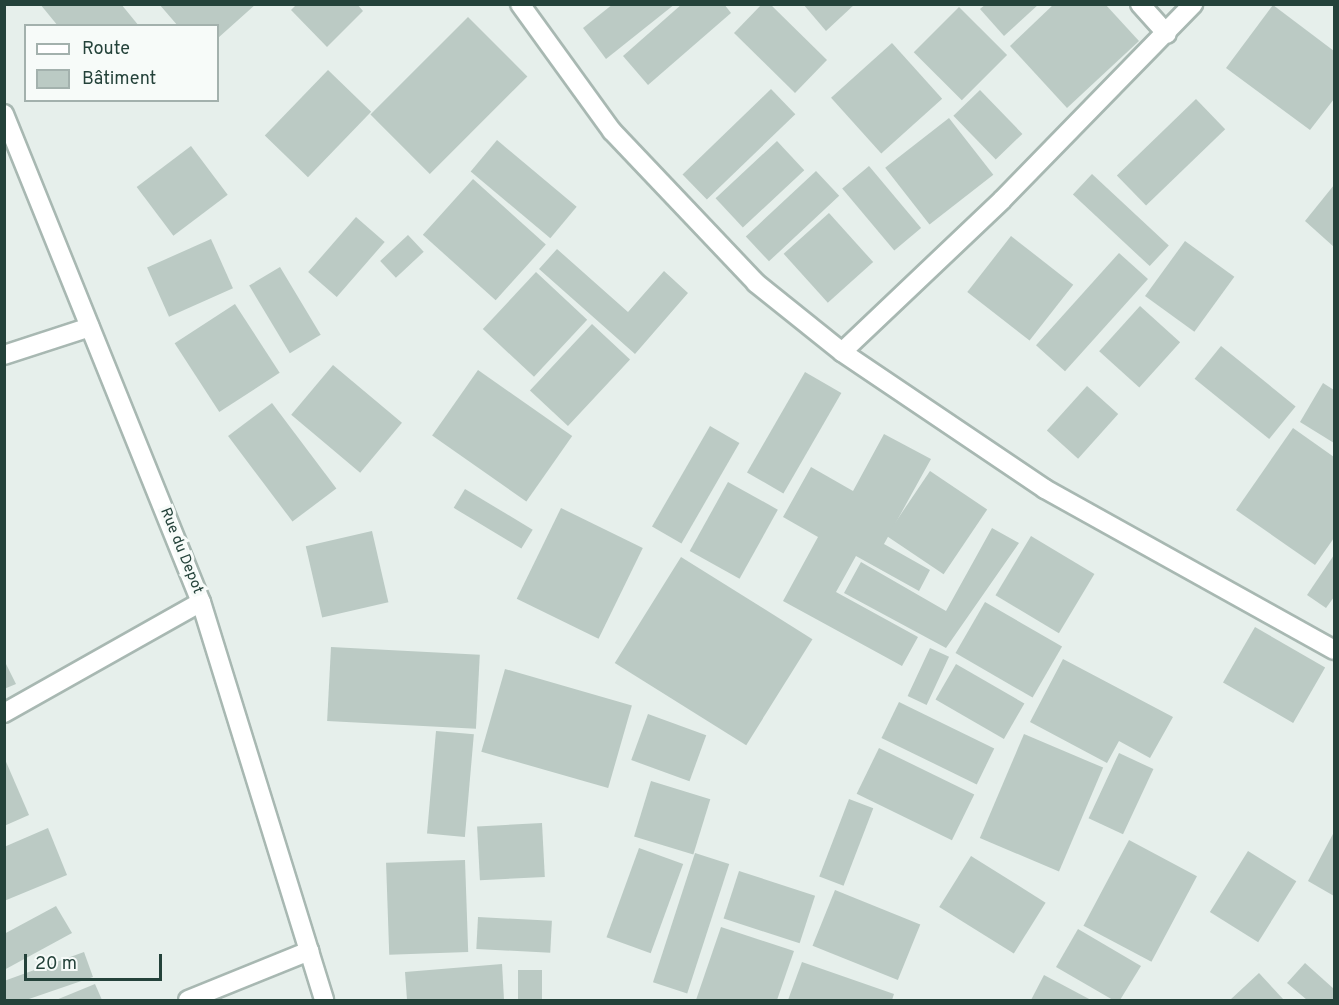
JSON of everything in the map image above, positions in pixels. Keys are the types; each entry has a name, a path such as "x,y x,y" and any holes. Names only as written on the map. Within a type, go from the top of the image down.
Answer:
{"street":[{"path":"520,4 612,131 756,283 842,352 1045,489 1335,650"},
{"path":"1140,4 1167,34"},
{"path":"842,352 1002,200 1167,34 1193,4"},
{"name":"Rue du Depot","path":"4,114 201,602 324,1000"},
{"path":"4,355 90,327"},
{"path":"4,713 201,602"},
{"path":"188,1000 309,951"}],"building":[{"path":"40,4 121,4 137,24 56,24"},
{"path":"159,4 256,4 219,37 219,24 176,24"},
{"path":"297,4 357,4 363,11 327,47 291,10"},
{"path":"613,4 675,4 606,59 583,28"},
{"path":"682,4 724,4 731,13 648,85 623,56"},
{"path":"762,4 770,4 827,60 795,93 734,33"},
{"path":"803,4 855,4 826,31"},
{"path":"986,4 1039,4 1004,36 980,9"},
{"path":"1054,4 1105,4 1139,41 1067,108 1010,46"},
{"path":"1273,5 1334,51 1334,99 1310,130 1226,68"},
{"path":"959,7 1007,55 962,100 914,52"},
{"path":"468,17 527,76 430,174 370,115"},
{"path":"892,43 942,99 881,154 831,98"},
{"path":"328,70 371,112 308,177 265,135"},
{"path":"771,89 795,114 707,200 683,174"},
{"path":"980,90 1022,134 996,160 953,116"},
{"path":"1196,99 1225,129 1146,206 1117,175"},
{"path":"949,118 993,175 929,225 885,168"},
{"path":"497,140 577,207 550,238 471,171"},
{"path":"777,141 804,170 743,228 716,198"},
{"path":"191,146 228,195 173,236 137,187"},
{"path":"869,166 921,228 894,251 842,188"},
{"path":"816,171 839,196 769,261 746,236"},
{"path":"1092,174 1169,246 1150,266 1073,194"},
{"path":"473,179 546,245 496,300 423,235"},
{"path":"1334,185 1334,247 1305,221"},
{"path":"829,213 873,262 828,303 784,254"},
{"path":"356,217 385,242 337,297 308,272"},
{"path":"408,235 424,252 396,278 380,261"},
{"path":"1011,236 1073,285 1030,341 967,292"},
{"path":"211,239 233,288 169,317 147,267"},
{"path":"1185,241 1234,277 1194,332 1145,296"},
{"path":"557,249 628,312 664,271 688,293 635,354 539,269"},
{"path":"1119,253 1148,279 1065,371 1036,345"},
{"path":"280,267 321,335 290,353 249,286"},
{"path":"536,272 587,320 534,377 483,329"},
{"path":"235,304 280,373 219,412 175,343"},
{"path":"1140,306 1180,342 1139,387 1099,351"},
{"path":"592,324 630,359 568,426 530,391"},
{"path":"1221,346 1296,406 1269,439 1195,379"},
{"path":"333,365 402,423 360,473 291,415"},
{"path":"478,370 572,436 526,501 432,436"},
{"path":"805,372 841,393 783,493 747,472"},
{"path":"1323,383 1334,390 1334,443 1300,422"},
{"path":"1087,386 1118,414 1078,459 1047,431"},
{"path":"272,403 336,488 292,522 228,436"},
{"path":"710,426 739,443 681,543 652,526"},
{"path":"1293,428 1334,457 1334,538 1315,565 1236,510"},
{"path":"884,434 931,459 884,544 930,570 919,591 856,556 836,592 918,637 902,666 783,601 818,537 783,517 811,467 853,491"},
{"path":"930,471 987,510 944,574 886,536"},
{"path":"728,482 778,510 740,579 690,551"},
{"path":"465,489 533,530 521,549 454,508"},
{"path":"561,508 643,548 599,639 517,599"},
{"path":"992,528 1019,543 946,648 844,593 861,562 946,611"},
{"path":"372,531 388,602 322,617 306,546"},
{"path":"1031,536 1094,574 1059,633 995,595"},
{"path":"1334,555 1334,597 1326,608 1307,595"},
{"path":"681,557 812,639 746,745 615,663"},
{"path":"985,602 1062,646 1033,698 956,653"},
{"path":"1255,627 1325,667 1293,723 1223,682"},
{"path":"331,647 480,655 476,729 327,721"},
{"path":"930,648 949,657 927,705 908,696"},
{"path":"1063,659 1173,717 1150,758 1119,741 1107,763 1030,722"},
{"path":"4,660 16,684 4,689"},
{"path":"956,664 1024,704 1004,739 936,700"},
{"path":"505,669 632,705 608,788 481,752"},
{"path":"899,702 994,748 977,784 881,738"},
{"path":"648,714 706,735 690,781 631,760"},
{"path":"436,731 474,734 465,837 427,834"},
{"path":"1024,734 1103,768 1059,872 980,838"},
{"path":"879,748 974,794 952,840 857,794"},
{"path":"1119,753 1153,769 1123,834 1089,818"},
{"path":"4,757 29,815 4,826"},
{"path":"651,781 710,799 693,855 634,836"},
{"path":"849,799 873,808 844,886 819,876"},
{"path":"542,823 545,877 480,880 477,826"},
{"path":"48,828 67,875 4,901 4,847"},
{"path":"1334,832 1334,896 1308,881"},
{"path":"1129,840 1197,876 1151,962 1083,926"},
{"path":"639,848 683,864 651,953 607,937"},
{"path":"1248,851 1296,881 1258,942 1210,912"},
{"path":"695,853 729,864 687,993 653,982"},
{"path":"971,856 1046,903 1014,954 939,907"},
{"path":"465,860 468,952 389,955 386,863"},
{"path":"739,871 815,896 800,943 724,919"},
{"path":"835,890 920,924 898,980 813,946"},
{"path":"56,906 72,933 4,970 4,934"},
{"path":"478,917 552,921 550,953 476,949"},
{"path":"721,927 794,951 777,1000 696,1000"},
{"path":"1078,929 1141,966 1120,1000 1113,1000 1056,967"},
{"path":"84,952 93,977 26,1000 4,1000 4,981"},
{"path":"802,962 894,994 892,1000 788,1000"},
{"path":"1305,963 1334,989 1334,1000 1307,1000 1287,983"},
{"path":"502,964 504,1000 407,1000 405,972"},
{"path":"518,970 542,970 542,1000 518,1000"},
{"path":"1259,973 1284,1000 1230,1000"},
{"path":"1044,975 1091,1000 1031,1000"},
{"path":"95,984 102,1000 56,1000"}]}
